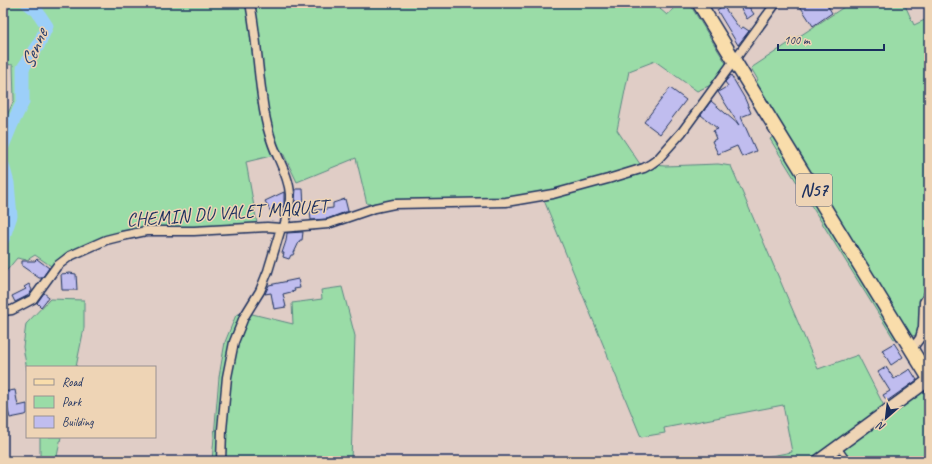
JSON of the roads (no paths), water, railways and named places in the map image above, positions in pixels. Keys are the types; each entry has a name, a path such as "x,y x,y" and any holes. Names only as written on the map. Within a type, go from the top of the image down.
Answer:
{"main road":[{"name":"N57","path":"699,3 929,379"}],"street":[{"path":"221,461 222,430 227,384 234,342 244,317 260,291 268,271 289,206 290,193 286,175 273,146 267,124 256,33 250,3"},
{"name":"CHEMIN DU VALET MAQUET","path":"3,311 12,310 33,299 57,266 70,256 106,240 122,236 146,231 194,231 267,227 282,228 328,224 374,208 394,204 486,203 525,200 553,194 644,168 658,159 682,132 721,76 734,61 764,17 776,3"},
{"path":"912,349 920,338 923,327 924,302 929,294"},
{"path":"818,461 929,379"}],"lane":[{"path":"838,447 848,461"}],"waterway":[{"name":"Senne","path":"3,146 23,102 23,68 38,46 47,26 37,11 27,3"},
{"name":"Senne","path":"3,165 8,183 11,216 3,239"}]}
